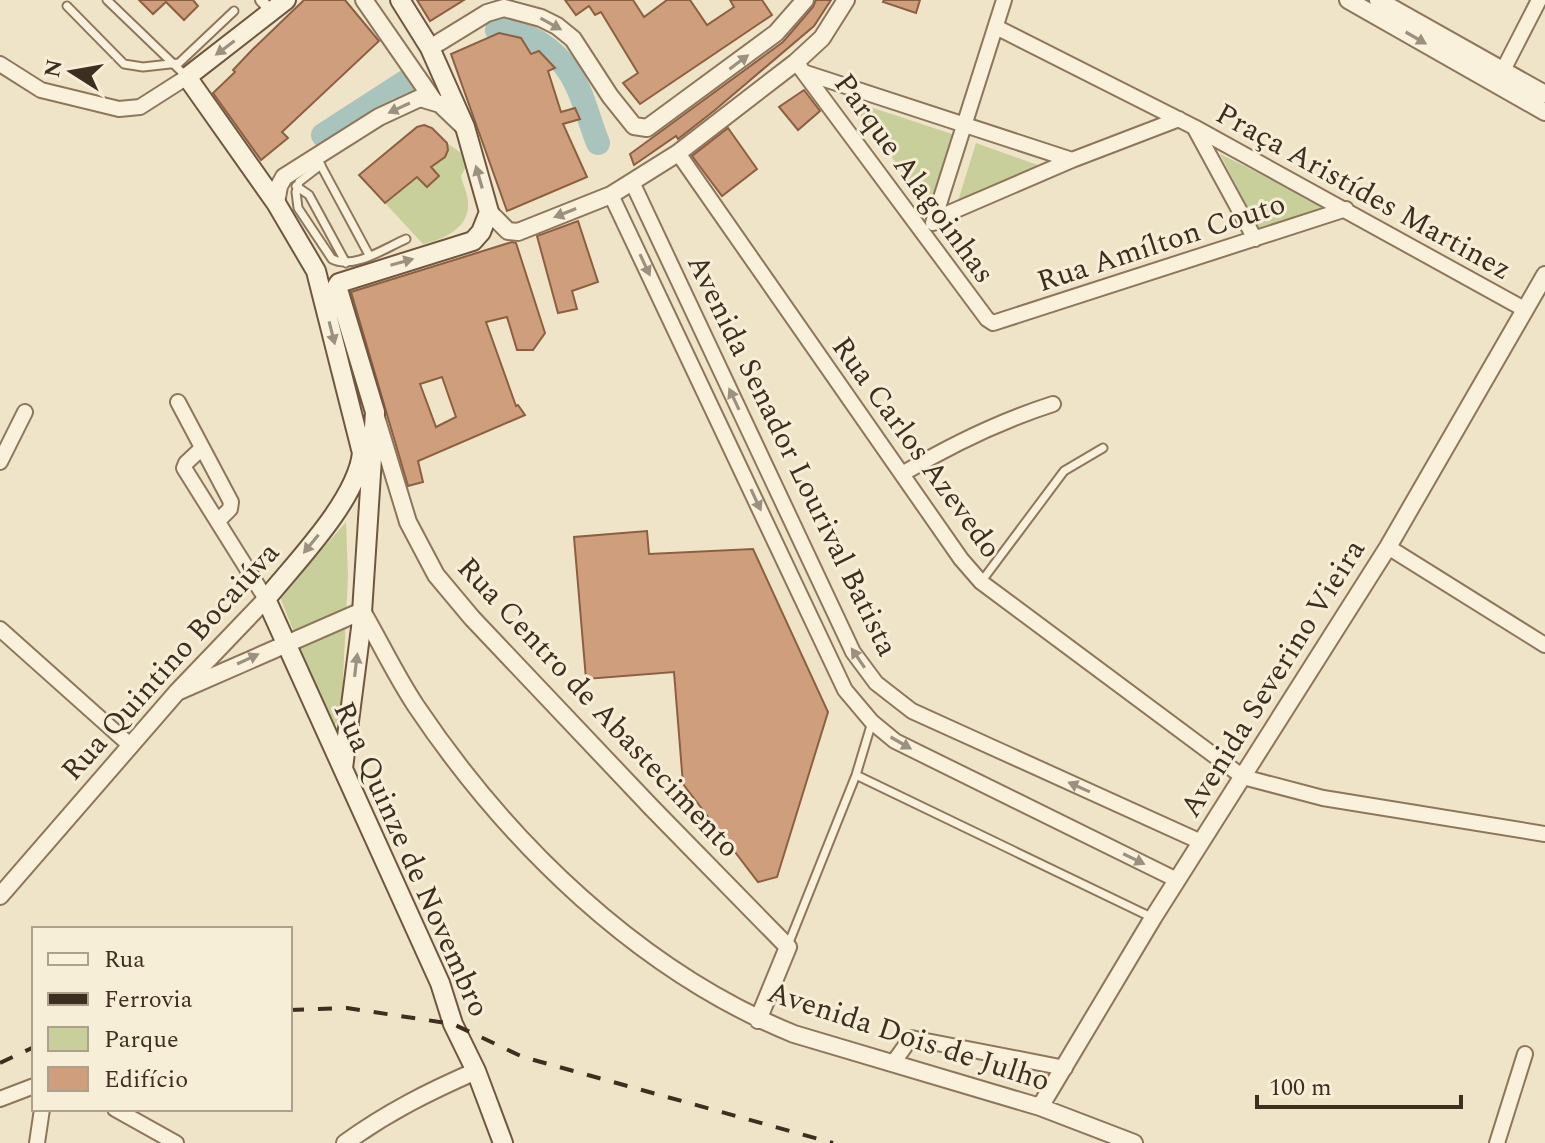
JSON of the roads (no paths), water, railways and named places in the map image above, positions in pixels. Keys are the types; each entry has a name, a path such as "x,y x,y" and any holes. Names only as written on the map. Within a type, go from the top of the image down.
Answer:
{"main road":[{"path":"316,271 339,283 466,244 476,238 489,212 465,127 430,48 400,0"},
{"path":"273,4 180,70 276,203 316,271 368,453"},
{"path":"339,283 337,286 375,412 368,453 362,611 343,770"},
{"name":"Rua Quintino Bocaiúva","path":"266,599 333,515 368,453"},
{"path":"333,515 345,513 355,518 366,556"},
{"name":"Rua Quinze de Novembro","path":"266,599 440,983 453,1024 476,1071 503,1143"}],"street":[{"path":"364,0 434,101 465,127"},
{"path":"430,48 487,13 504,8 541,18 573,39 610,96 634,126 647,128 764,43 805,0"},
{"path":"489,212 508,231 518,232 611,195 678,153 801,67 846,0"},
{"path":"928,239 1004,0"},
{"path":"1348,0 1499,77 1545,94"},
{"path":"1378,0 1499,77 1545,112"},
{"path":"1499,77 1539,0"},
{"path":"996,27 1179,119"},
{"path":"0,64 41,90 119,109 140,107 180,70"},
{"path":"801,67 964,126 1072,160"},
{"name":"Parque Alagoinhas","path":"801,67 993,323"},
{"path":"276,203 281,180 319,161 379,117 420,98 434,101"},
{"path":"935,219 1072,160 1179,119"},
{"name":"Praça Aristídes Martinez","path":"1179,119 1524,309"},
{"path":"1194,127 1255,239"},
{"name":"Rua Carlos Azevedo","path":"678,153 961,559 981,582 1243,777"},
{"name":"Avenida Senador Lourival Batista","path":"632,182 853,652 876,683 912,711 1201,842"},
{"name":"Avenida Senador Lourival Batista","path":"611,195 845,690 872,722 895,741 1177,880"},
{"name":"Rua Amílton Couto","path":"993,323 1346,209"},
{"name":"Avenida Severino Vieira","path":"1040,1107 1153,918 1388,547 1545,275"},
{"path":"178,402 231,502 230,509 218,521"},
{"path":"902,474 941,451 1018,415 1053,404"},
{"path":"0,462 25,412"},
{"name":"Rua Centro de Abastecimento","path":"375,412 408,522 436,575 472,618 788,947"},
{"path":"202,448 184,468 266,599"},
{"path":"1388,547 1545,645"},
{"name":"Rua Quintino Bocaiúva","path":"0,896 177,692 266,599"},
{"path":"177,692 362,611"},
{"name":"Avenida Dois de Julho","path":"362,611 414,704 462,770 559,876 619,930 685,976 758,1020 794,1034 1040,1107 1125,1141"},
{"path":"0,629 131,746"},
{"path":"1243,777 1323,798 1545,834"},
{"path":"758,1020 788,947"},
{"path":"893,1063 911,1038 1065,1068"},
{"path":"1497,1143 1525,1054"},
{"path":"345,1143 382,1116 411,1100 476,1071"},
{"path":"0,1099 32,1087"},
{"path":"37,1143 42,1111"},
{"path":"119,1111 176,1143"}],"lane":[{"path":"107,0 180,70"},
{"path":"67,6 124,64 180,70"},
{"path":"180,70 182,61 234,11"},
{"path":"369,255 319,161 296,186 298,208 332,259 346,263 369,255 406,239"},
{"path":"296,186 309,195 346,263"},
{"path":"981,582 1064,471 1103,448"},
{"path":"788,947 856,775 872,722"},
{"path":"856,775 1153,918"}],"waterway":[{"path":"497,30 518,33 538,42 564,64 579,89 598,143"},
{"path":"323,135 405,82"}],"railway":[{"path":"292,1010 347,1008 453,1024 523,1057 833,1143"},
{"path":"0,1063 32,1048"}]}
